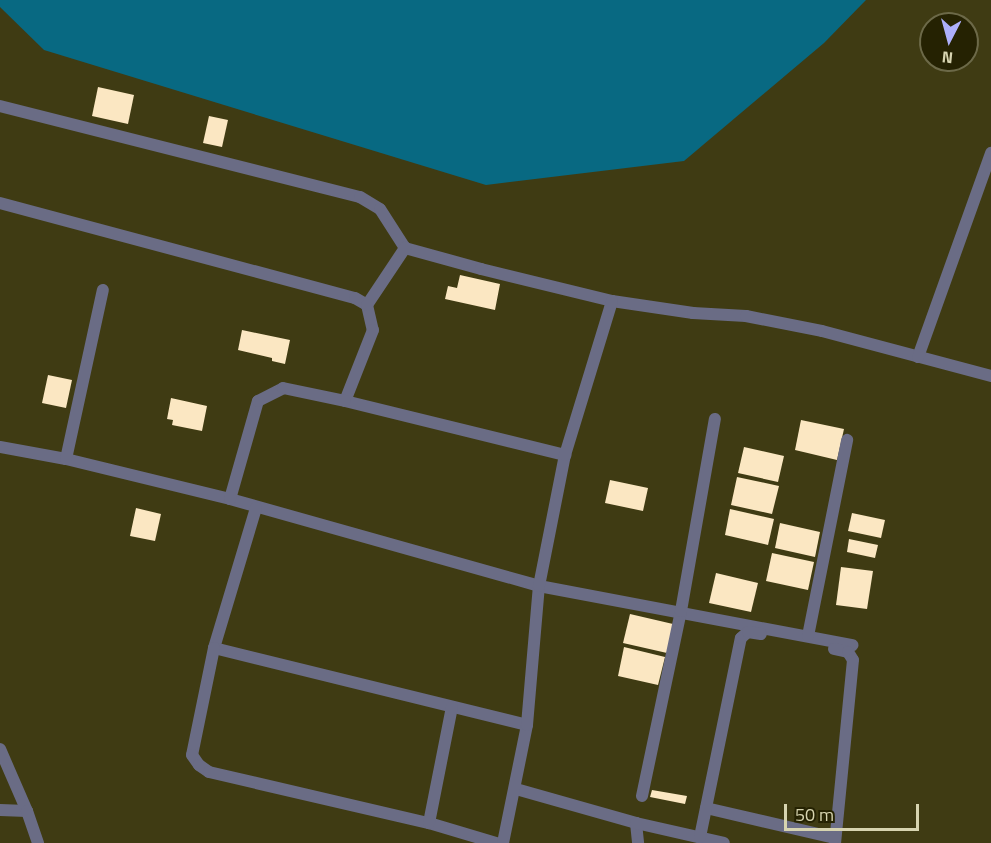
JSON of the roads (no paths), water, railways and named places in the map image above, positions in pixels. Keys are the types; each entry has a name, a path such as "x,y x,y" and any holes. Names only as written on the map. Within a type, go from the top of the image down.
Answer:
{"street":[{"path":"0,106 360,197 380,209 405,248 612,301 693,313 746,316 822,331 991,376"},
{"path":"918,357 991,153"},
{"path":"0,203 355,298 367,305 373,330 345,401"},
{"path":"367,305 405,248"},
{"path":"66,459 103,290"},
{"path":"503,843 516,789 527,725 539,586 565,455 612,301"},
{"path":"230,499 258,402 283,388 565,455"},
{"path":"642,796 681,611 715,419"},
{"path":"808,636 847,440"},
{"path":"0,447 66,459 230,499 539,586 852,645"},
{"path":"256,508 214,648 192,755 199,765 209,772 429,823 496,843"},
{"path":"700,837 706,808 743,633 748,632 848,652 853,660 835,840 706,808"},
{"path":"214,648 527,725"},
{"path":"429,823 452,707"},
{"path":"0,750 27,811 38,843"},
{"path":"516,789 636,823 724,843"},
{"path":"0,810 27,811"},
{"path":"636,823 638,843"}],"water":[{"path":"0,0 866,0 824,43 684,161 486,185 44,50 0,7"}]}
